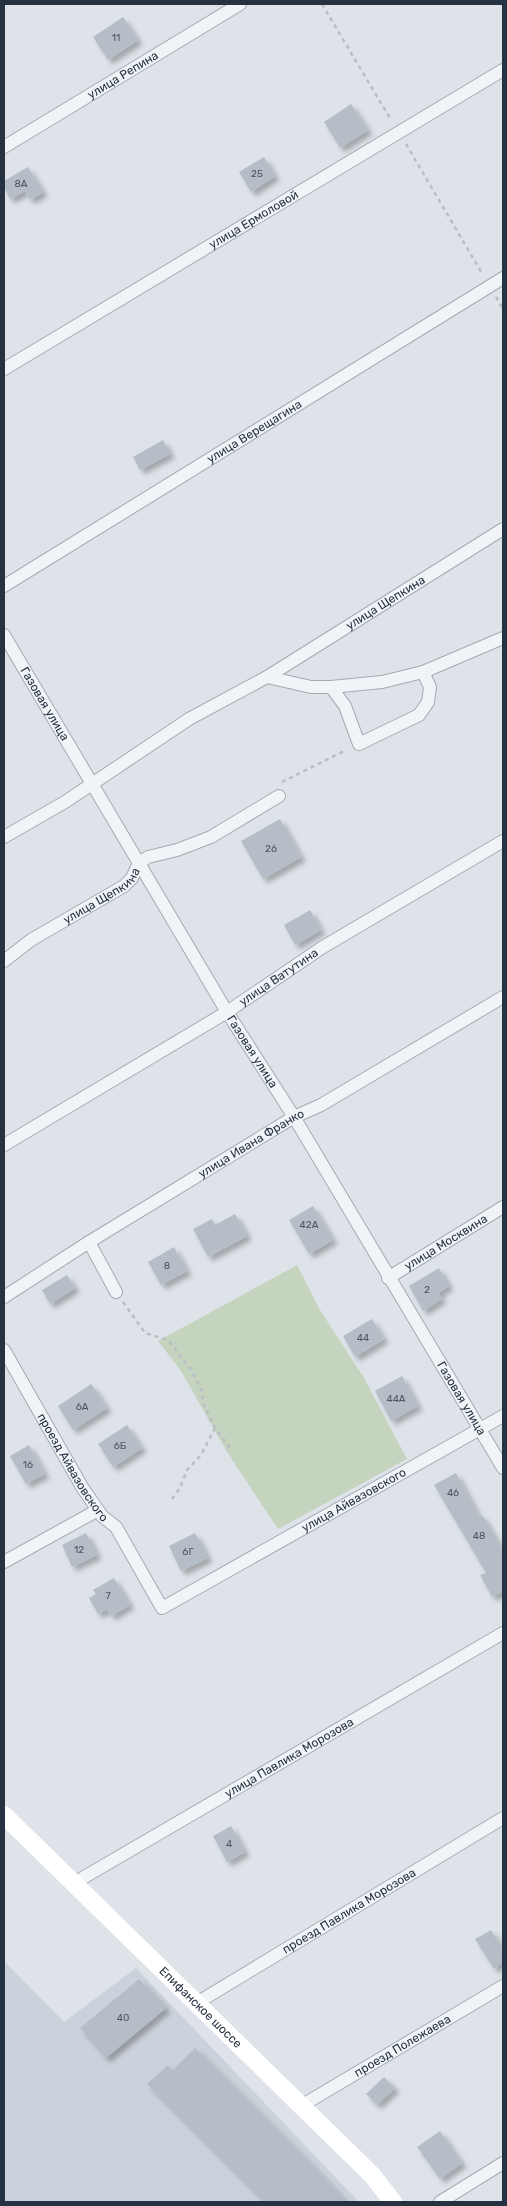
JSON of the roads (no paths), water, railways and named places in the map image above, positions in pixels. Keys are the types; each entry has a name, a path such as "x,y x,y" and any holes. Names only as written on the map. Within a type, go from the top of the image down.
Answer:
{"main road":[{"name":"Епифанское шоссе","path":"4,1815 195,2004 372,2175 393,2202"}],"street":[{"name":"улица Репина","path":"4,146 240,4"},
{"name":"улица Ермоловой","path":"4,369 503,70"},
{"name":"улица Верещагина","path":"4,586 503,278"},
{"name":"улица Щепкина","path":"4,837 65,802 189,719 267,677 503,530"},
{"name":"Газовая улица","path":"4,635 93,782 227,1012 294,1118 503,1468"},
{"path":"267,677 311,687 382,682 423,672 503,638"},
{"path":"331,687 345,706 359,744 419,715 428,702 430,687 423,672"},
{"name":"улица Щепкина","path":"4,961 31,940 124,886 132,878 139,863 148,857 177,850 211,837 279,796"},
{"name":"улица Ватутина","path":"4,1145 227,1012 323,947 503,840"},
{"name":"улица Ивана Франко","path":"4,1297 89,1242 294,1118 321,1105 503,996"},
{"name":"улица Москвина","path":"388,1278 503,1207"},
{"path":"89,1242 116,1292"},
{"name":"проезд Айвазовского","path":"4,1350 82,1487 98,1510 116,1527 162,1608"},
{"name":"улица Айвазовского","path":"162,1608 503,1416"},
{"path":"4,1562 98,1510"},
{"name":"улица Павлика Морозова","path":"74,1883 503,1633"},
{"name":"проезд Павлика Морозова","path":"195,2004 503,1818"},
{"name":"проезд Полежаева","path":"301,2106 503,1986"},
{"path":"440,2202 503,2163"}]}
